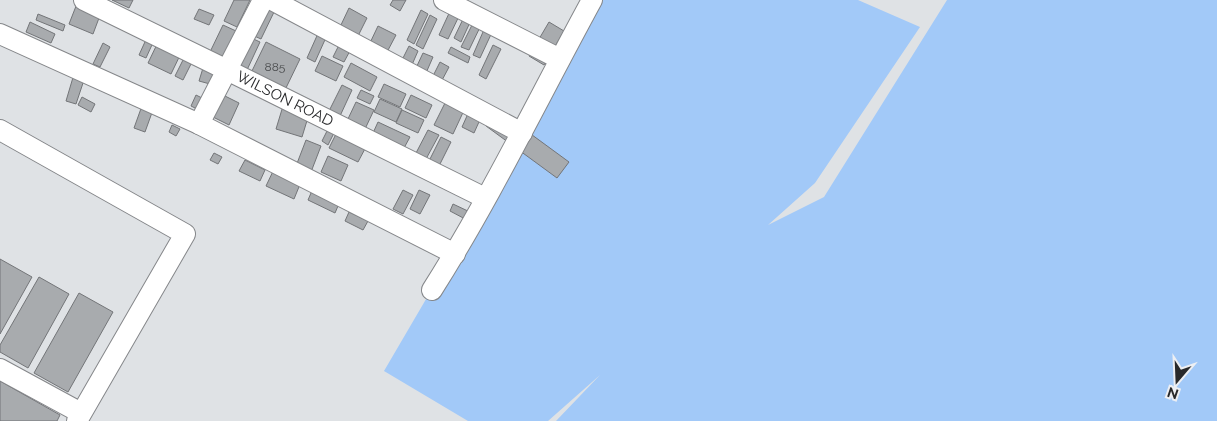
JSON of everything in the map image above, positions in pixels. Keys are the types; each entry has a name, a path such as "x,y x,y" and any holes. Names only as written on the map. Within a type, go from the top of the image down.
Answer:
{"street":[{"name":"WILSON ROAD","path":"84,0 485,198"},
{"path":"199,124 264,0"},
{"path":"272,0 522,133"},
{"path":"444,0 560,59"},
{"path":"432,290 455,254 522,133 592,0"},
{"path":"0,34 199,124 455,254"},
{"path":"0,130 185,234 79,417 0,368"}],"water":[{"path":"601,0 858,0 920,27 815,183 768,225 824,197 947,0 1217,0 1217,421 556,421 600,375 548,421 468,421 384,371"}],"building":[{"path":"112,0 133,0 129,8"},
{"path":"234,0 250,0 237,27 224,21"},
{"path":"256,0 275,10 261,39 241,30"},
{"path":"393,0 406,0 400,11 390,5"},
{"path":"78,1 102,10 93,34 69,24"},
{"path":"349,8 367,18 358,36 340,27"},
{"path":"199,9 214,15 209,25 194,19"},
{"path":"451,9 460,14 448,39 439,35"},
{"path":"421,10 428,14 414,44 407,40"},
{"path":"38,14 65,25 63,31 36,20"},
{"path":"430,15 437,19 423,49 416,45"},
{"path":"465,15 472,18 461,42 454,38"},
{"path":"476,17 483,21 469,50 461,47"},
{"path":"30,22 55,34 51,43 26,32"},
{"path":"549,22 564,31 544,65 529,56"},
{"path":"223,25 260,42 247,70 210,52"},
{"path":"486,25 494,28 480,58 473,55"},
{"path":"378,26 396,35 386,54 369,45"},
{"path":"320,29 328,33 315,62 307,58"},
{"path":"149,33 156,36 146,58 139,55"},
{"path":"160,38 183,49 171,74 148,63"},
{"path":"341,41 352,47 344,62 333,57"},
{"path":"266,42 300,59 284,92 250,75"},
{"path":"103,43 110,47 100,67 93,64"},
{"path":"493,45 501,49 486,79 479,75"},
{"path":"409,46 418,51 411,67 401,62"},
{"path":"451,47 470,57 468,63 448,53"},
{"path":"187,52 195,56 183,80 175,76"},
{"path":"423,53 433,57 426,73 416,68"},
{"path":"322,56 343,66 336,81 315,71"},
{"path":"440,62 449,67 440,84 431,80"},
{"path":"351,63 377,77 370,91 344,77"},
{"path":"203,68 214,72 210,84 199,81"},
{"path":"74,74 85,77 76,104 66,101"},
{"path":"384,84 406,94 400,107 378,97"},
{"path":"342,85 352,90 340,116 329,111"},
{"path":"361,90 374,96 370,104 357,98"},
{"path":"221,94 239,103 229,125 191,106 196,95 216,105"},
{"path":"411,95 432,105 426,118 405,108"},
{"path":"82,97 95,104 91,112 78,105"},
{"path":"448,97 466,106 453,134 434,125"},
{"path":"380,99 402,109 396,122 374,112"},
{"path":"356,102 374,110 365,129 347,121"},
{"path":"143,103 154,107 145,132 134,128"},
{"path":"283,106 309,114 302,137 276,129"},
{"path":"471,107 483,113 474,133 462,127"},
{"path":"402,110 424,120 418,133 396,123"},
{"path":"498,110 569,162 557,178 486,126"},
{"path":"378,122 410,137 404,148 373,133"},
{"path":"331,123 337,127 328,145 322,141"},
{"path":"172,125 180,129 176,136 169,132"},
{"path":"338,130 367,145 358,162 329,148"},
{"path":"428,130 439,135 426,159 416,153"},
{"path":"441,137 451,142 439,166 429,161"},
{"path":"306,140 321,146 311,172 296,166"},
{"path":"214,153 222,157 218,164 210,160"},
{"path":"328,156 348,165 341,181 321,172"},
{"path":"245,160 265,170 260,181 239,171"},
{"path":"276,165 303,177 294,199 266,186"},
{"path":"317,179 344,192 335,213 308,200"},
{"path":"403,190 413,195 403,214 393,209"},
{"path":"419,190 430,195 420,214 410,209"},
{"path":"453,204 470,212 467,220 450,211"},
{"path":"349,212 368,221 363,230 345,221"},
{"path":"0,259 32,277 0,334"},
{"path":"39,277 69,294 28,368 0,352 0,345"},
{"path":"79,293 113,312 68,392 34,373"},
{"path":"0,381 60,415 57,421 0,421"}]}
